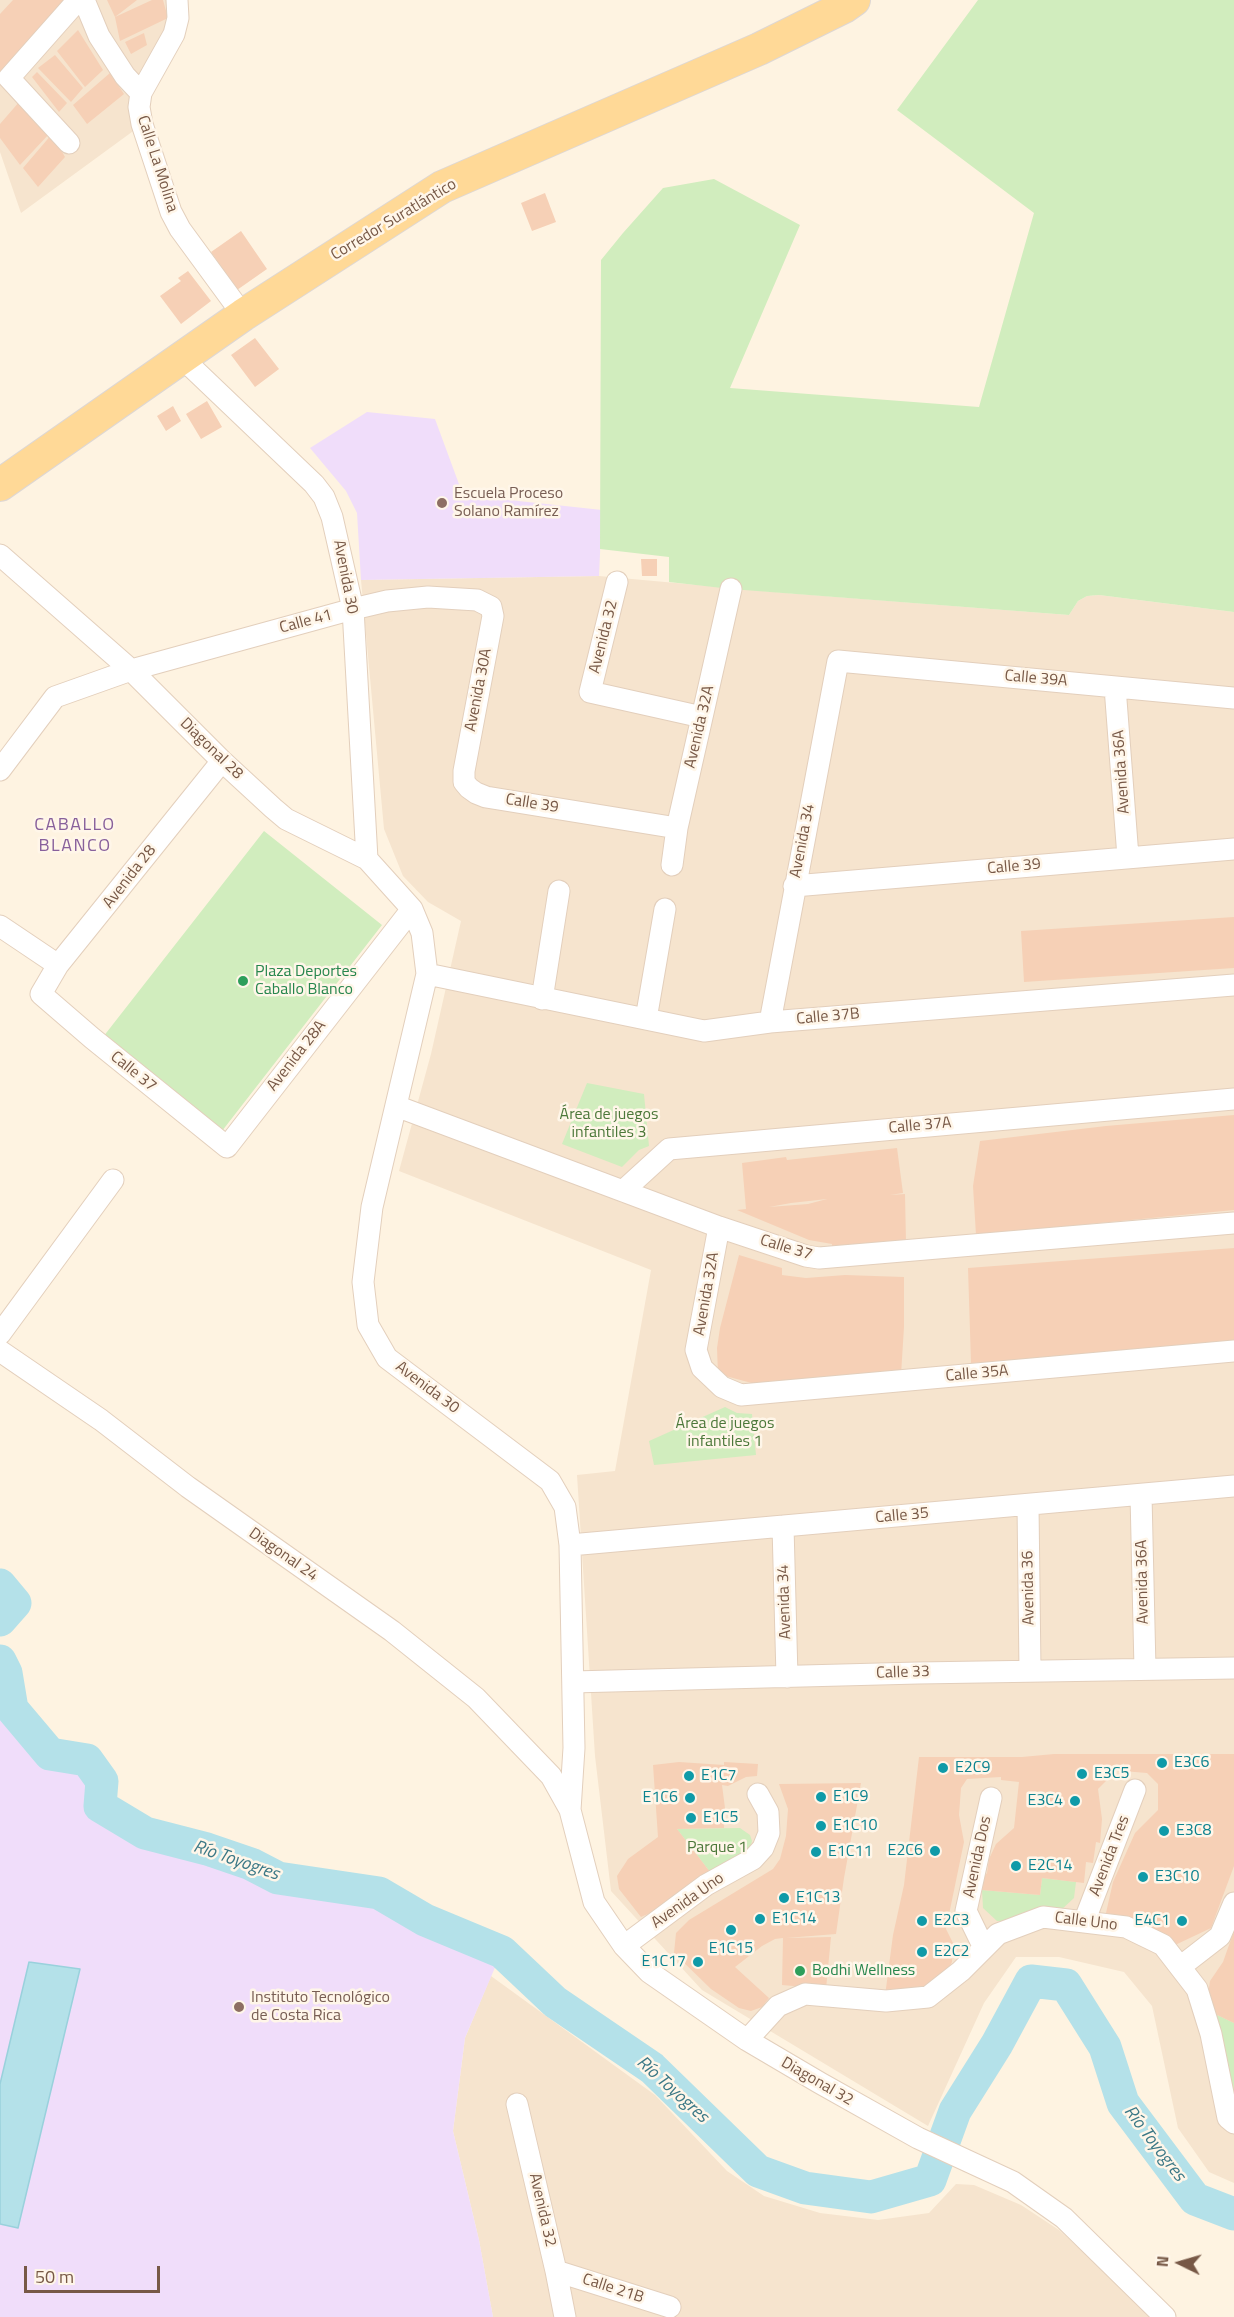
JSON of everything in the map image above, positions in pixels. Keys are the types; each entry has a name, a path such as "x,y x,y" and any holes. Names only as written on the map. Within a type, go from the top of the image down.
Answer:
{"main road":[{"name":"Corredor Suratlántico","path":"0,485 243,315 442,187 759,49 854,0"}],"street":[{"path":"69,143 9,78 78,0"},
{"path":"84,0 99,36 125,76 141,93"},
{"name":"Calle La Molina","path":"177,0 178,18 174,34 141,93 139,108 142,124 171,212 180,229 243,315"},
{"name":"Avenida 30","path":"182,358 314,484 324,497 332,517 353,609 367,859"},
{"name":"Diagonal 28","path":"0,555 131,670 222,761 286,819 367,859 412,909 422,933"},
{"name":"Avenida 32","path":"617,582 590,692 702,717"},
{"name":"Avenida 32A","path":"672,866 677,828 731,589"},
{"name":"Calle 41","path":"0,770 56,697 131,670 387,601 428,597 484,602"},
{"name":"Avenida 30A","path":"464,782 464,771 493,616 491,607 484,602"},
{"name":"Calle 39A","path":"837,661 1234,698"},
{"name":"Avenida 34","path":"770,1022 837,661"},
{"name":"Avenida 36A","path":"1115,687 1128,857"},
{"name":"Avenida 28","path":"41,994 58,965 222,761"},
{"name":"Calle 39","path":"464,782 476,794 486,797 677,828"},
{"name":"Calle 39","path":"794,886 1234,849"},
{"path":"542,999 559,891"},
{"name":"Avenida 28A","path":"227,1147 412,909"},
{"path":"646,1019 665,909"},
{"path":"0,926 58,965"},
{"name":"Avenida 30","path":"422,933 427,974 372,1207 363,1282 368,1324 387,1358 550,1481 566,1507 570,1545 574,1748 570,1810"},
{"name":"Calle 37B","path":"427,974 704,1031 770,1022 1234,985"},
{"name":"Calle 37","path":"41,994 227,1147"},
{"name":"Calle 37A","path":"623,1191 669,1149 1234,1099"},
{"name":"Calle 37","path":"396,1106 719,1227 806,1256 833,1259 1234,1223"},
{"path":"0,1334 113,1180"},
{"name":"Avenida 32A","path":"719,1227 696,1350 702,1368 722,1387"},
{"name":"Diagonal 24","path":"0,1351 101,1420 188,1486 392,1631 476,1698 551,1776"},
{"name":"Calle 35A","path":"722,1387 741,1395 1234,1351"},
{"name":"Calle 35","path":"570,1545 1234,1486"},
{"name":"Avenida 36A","path":"1141,1495 1145,1669"},
{"name":"Avenida 36","path":"1028,1504 1030,1671"},
{"name":"Avenida 34","path":"783,1526 787,1677"},
{"name":"Calle 33","path":"573,1682 1234,1668"},
{"name":"Diagonal 32","path":"551,1776 570,1810 594,1902 624,1946 649,1972 747,2040 918,2138 1012,2182 1064,2218 1143,2308 1165,2317"},
{"name":"Avenida Tres","path":"1084,1922 1135,1790"},
{"name":"Avenida Uno","path":"624,1946 706,1885 753,1859 763,1848 769,1833 768,1812 758,1794"},
{"name":"Avenida Dos","path":"984,1948 966,1911 991,1798"},
{"path":"1180,1967 1220,1936 1234,1903"},
{"name":"Calle Uno","path":"747,2040 778,2006 805,1994 886,2001 928,1997 961,1971 998,1934 1043,1917 1126,1927 1163,1945 1197,1989 1211,2034 1228,2118 1234,2123"},
{"name":"Avenida 32","path":"517,2104 565,2317"},
{"name":"Calle 21B","path":"556,2271 670,2307"}],"shaded area":[{"path":"0,0 168,0 171,15 143,74 129,97 136,129 21,213 0,152"},
{"name":"Escuela Proceso Solano Ramírez","path":"367,412 435,419 463,495 602,510 599,576 361,580 357,513 346,491 310,448"},
{"path":"599,576 1069,615 1078,601 1087,596 1099,595 1234,612 1234,2183 1209,2172 1178,2128 1152,2006 1124,1972 1059,1957 1016,1957 984,2003 928,2126 702,1990 611,1891 595,1756 577,1475 615,1471 651,1270 399,1171 431,1054 461,921 428,902 403,876 384,829 361,580"},
{"path":"0,1585 15,1603 0,1620"},
{"name":"Instituto Tecnológico de Costa Rica","path":"0,1672 12,1706 48,1755 89,1760 101,1781 98,1805 147,1833 279,1879 379,1893 425,1920 502,1951 465,2038 453,2131 479,2240 493,2317 0,2317"},
{"path":"491,1976 655,2095 727,2171 764,2196 820,2213 878,2220 929,2213 956,2184 974,2185 1021,2205 1059,2230 1149,2317 493,2317 479,2240 453,2131 465,2038"}],"green space":[{"path":"978,0 1234,0 1234,612 1099,595 1087,596 1078,601 1069,615 731,589 669,582 669,557 600,549 601,260 663,188 714,179 800,225 730,388 979,407 1034,213 897,110"},
{"name":"Plaza Deportes Caballo Blanco","path":"264,831 382,925 222,1131 103,1037"},
{"name":"Área de juegos infantiles 3","path":"587,1083 644,1094 649,1146 639,1150 622,1167 562,1144"},
{"name":"Área de juegos infantiles 1","path":"725,1407 737,1413 752,1414 756,1455 654,1465 649,1441"},
{"name":"Parque 1","path":"740,1828 750,1835 752,1841 749,1852 710,1872 677,1829"},
{"path":"1042,1878 1076,1882 1074,1898 1061,1910 1014,1921 997,1921 983,1908 982,1890 1040,1895"},
{"path":"1215,2014 1234,2023 1234,2116"}],"water":[{"path":"29,1962 80,1969 18,2228 0,2224 0,2084"}],"building":[{"path":"13,0 68,0 0,78 0,14"},
{"path":"107,0 137,0 115,17"},
{"path":"152,0 163,0 168,18 120,41 115,17"},
{"path":"78,30 103,70 85,87 57,51"},
{"path":"144,33 147,45 131,54 125,42"},
{"path":"55,55 83,88 71,102 38,68"},
{"path":"37,72 67,103 59,112 32,77"},
{"path":"110,73 124,94 87,124 73,105"},
{"path":"20,101 49,134 20,165 0,138 0,124"},
{"path":"52,134 65,157 38,187 23,168"},
{"path":"545,193 556,222 532,231 521,203"},
{"path":"241,231 267,269 237,290 211,252"},
{"path":"188,271 211,301 181,324 160,296 181,281 178,278"},
{"path":"255,338 279,369 255,387 231,355"},
{"path":"207,401 222,427 201,439 186,414"},
{"path":"173,406 181,421 166,431 157,416"},
{"path":"641,559 657,559 657,576 642,576"},
{"path":"1234,917 1234,968 1024,982 1021,931"},
{"path":"1234,1115 1234,1210 976,1235 973,1186 980,1141 1106,1126"},
{"path":"897,1148 903,1193 890,1195 905,1194 906,1242 832,1246 832,1244 809,1240 737,1210 746,1209 742,1163 786,1157 787,1160","holes":["827,1199 808,1204 769,1207"]},
{"path":"1234,1248 1234,1343 1036,1360 971,1363 968,1268"},
{"path":"739,1255 782,1268 782,1275 806,1278 845,1275 904,1277 901,1375 759,1385 718,1374 717,1348 720,1328"},
{"path":"1054,1754 1234,1754 1234,1866 1211,1928 1173,1946 1106,1913 1113,1882 1135,1833 1158,1810 1158,1784 1147,1773 1123,1771 1124,1763 1098,1789 1102,1819 1100,1843 1096,1842 1093,1863 1086,1862 1084,1883 1042,1878 1040,1895 982,1890 989,1859 996,1844 1014,1828 1019,1782 1001,1780 1001,1777 967,1779 961,1788 959,1815 964,1842 946,1929 953,1943 952,1962 946,1974 911,1998 885,1996 893,1935 904,1885 919,1757 1022,1757"},
{"path":"679,1762 724,1765 724,1762 758,1764 757,1776 746,1777 728,1786 722,1785 725,1808 724,1828 677,1829 710,1872 657,1910 641,1917 619,1889 617,1876 628,1859 658,1837 653,1765"},
{"path":"861,1783 836,1934 786,1938 831,1937 826,1989 782,1985 783,1938 775,1939 735,1967 769,1998 762,2007 751,2011 739,2008 711,1989 674,1953 676,1933 689,1920 773,1869 780,1859 786,1836 788,1809 779,1784"},
{"path":"1234,1931 1234,2023 1215,2014 1208,1995 1210,1981 1223,1962"}],"waterway":[{"path":"0,1585 15,1603 0,1620"},
{"name":"Río Toyogres","path":"0,1661 6,1673 12,1709 50,1754 87,1760 102,1781 100,1806 145,1833 207,1849 251,1864 278,1878 379,1893 425,1920 502,1952 555,2002 652,2068 758,2171 805,2188 871,2197 930,2180 955,2111 997,2044 1031,1981 1066,1985 1105,2047 1123,2103 1195,2199 1234,2214"}],"place":[{"name":"Escuela Proceso Solano Ramírez","path":"442,503"},
{"name":"Plaza Deportes Caballo Blanco","path":"243,981"},
{"name":"E3C6","path":"1162,1763"},
{"name":"E2C9","path":"943,1768"},
{"name":"E3C5","path":"1082,1774"},
{"name":"E1C7","path":"689,1776"},
{"name":"E1C9","path":"821,1797"},
{"name":"E1C6","path":"690,1798"},
{"name":"E3C4","path":"1075,1801"},
{"name":"E1C5","path":"691,1818"},
{"name":"E1C10","path":"821,1826"},
{"name":"E3C8","path":"1164,1831"},
{"name":"E2C6","path":"935,1851"},
{"name":"E1C11","path":"816,1852"},
{"name":"E2C14","path":"1016,1866"},
{"name":"E3C10","path":"1143,1877"},
{"name":"E1C13","path":"784,1898"},
{"name":"E1C14","path":"760,1919"},
{"name":"E2C3","path":"922,1921"},
{"name":"E4C1","path":"1182,1921"},
{"name":"E1C15","path":"731,1930"},
{"name":"E2C2","path":"922,1952"},
{"name":"E1C17","path":"698,1962"},
{"name":"Bodhi Wellness","path":"800,1971"},
{"name":"Instituto Tecnológico de Costa Rica","path":"239,2007"}],"district":[{"name":"CABALLO BLANCO","path":"75,836"}]}
